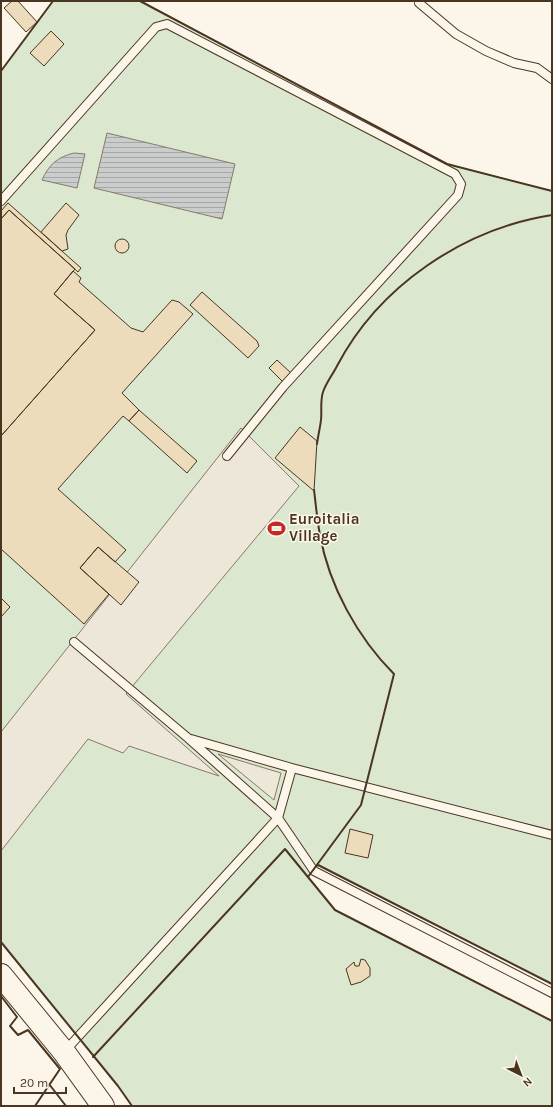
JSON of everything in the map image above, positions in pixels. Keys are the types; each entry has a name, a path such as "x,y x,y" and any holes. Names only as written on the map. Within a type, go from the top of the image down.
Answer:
{"street":[{"path":"1,975 64,1052 103,1106"}],"lane":[{"path":"419,3 456,34 486,51 514,63 537,68 552,79"},
{"path":"1,201 156,27 167,24 455,174 461,184 458,195 283,387 227,456"},
{"path":"74,642 188,738 278,818 314,871 552,993"},
{"path":"188,738 292,768 552,835"},
{"path":"64,1052 278,818 292,768"}],"green space":[{"name":"Euroitalia Village","path":"53,1 140,1 447,164 552,191 552,984 319,865 308,877 335,910 552,1021 552,1106 132,1106 118,1086 1,942 1,71"}],"shaded area":[{"path":"107,133 235,164 222,219 94,188"},
{"path":"74,153 85,154 77,188 42,180 51,165 59,159"},
{"path":"241,428 299,486 126,694 219,776 129,746 123,753 88,739 1,851 1,732"},
{"path":"218,754 281,773 274,800"}],"building":[{"path":"12,1 18,1 37,22 26,32 4,8"},
{"path":"51,31 64,44 44,66 30,53"},
{"path":"8,203 81,268 78,272 9,210 1,219 1,211"},
{"path":"66,203 79,215 66,235 68,249 62,251 41,232"},
{"path":"9,210 75,269 54,294 95,330 1,436 1,219"},
{"path":"119,239 125,239 129,243 129,249 125,253 119,253 115,249 115,243"},
{"path":"73,271 81,278 79,282 131,328 143,332 172,300 179,302 193,314 122,393 139,410 129,421 123,416 58,489 126,550 115,562 98,547 80,568 109,594 84,624 1,549 1,436 95,330 54,294"},
{"path":"202,292 257,341 259,346 248,358 190,305"},
{"path":"277,360 292,374 284,383 269,368"},
{"path":"139,410 197,461 187,473 129,421"},
{"path":"300,427 317,441 314,491 275,458"},
{"path":"98,547 139,582 121,605 80,568"},
{"path":"1,598 10,607 1,617"},
{"path":"350,829 373,835 368,858 345,853"},
{"path":"361,959 365,960 370,968 370,976 361,982 351,985 346,969 354,962 355,966 359,966"}],"wall":[{"path":"1,71 53,1"},
{"path":"140,1 447,164 552,191"},
{"path":"317,444 321,420 323,392 326,385 355,337 376,311 400,287 427,266 456,248 487,233 519,222 552,215"},
{"path":"308,877 361,805 394,674 381,660 357,628 338,592 324,554 314,490"},
{"path":"93,1057 285,849 335,910 552,1021"},
{"path":"318,865 552,984"},
{"path":"1,942 118,1086 132,1106"},
{"path":"1,996 17,1017 10,1026 18,1035 28,1030 60,1069 35,1106"},
{"path":"49,1084 66,1106"}],"place":[{"name":"Euroitalia Village","path":"276,528"}]}
